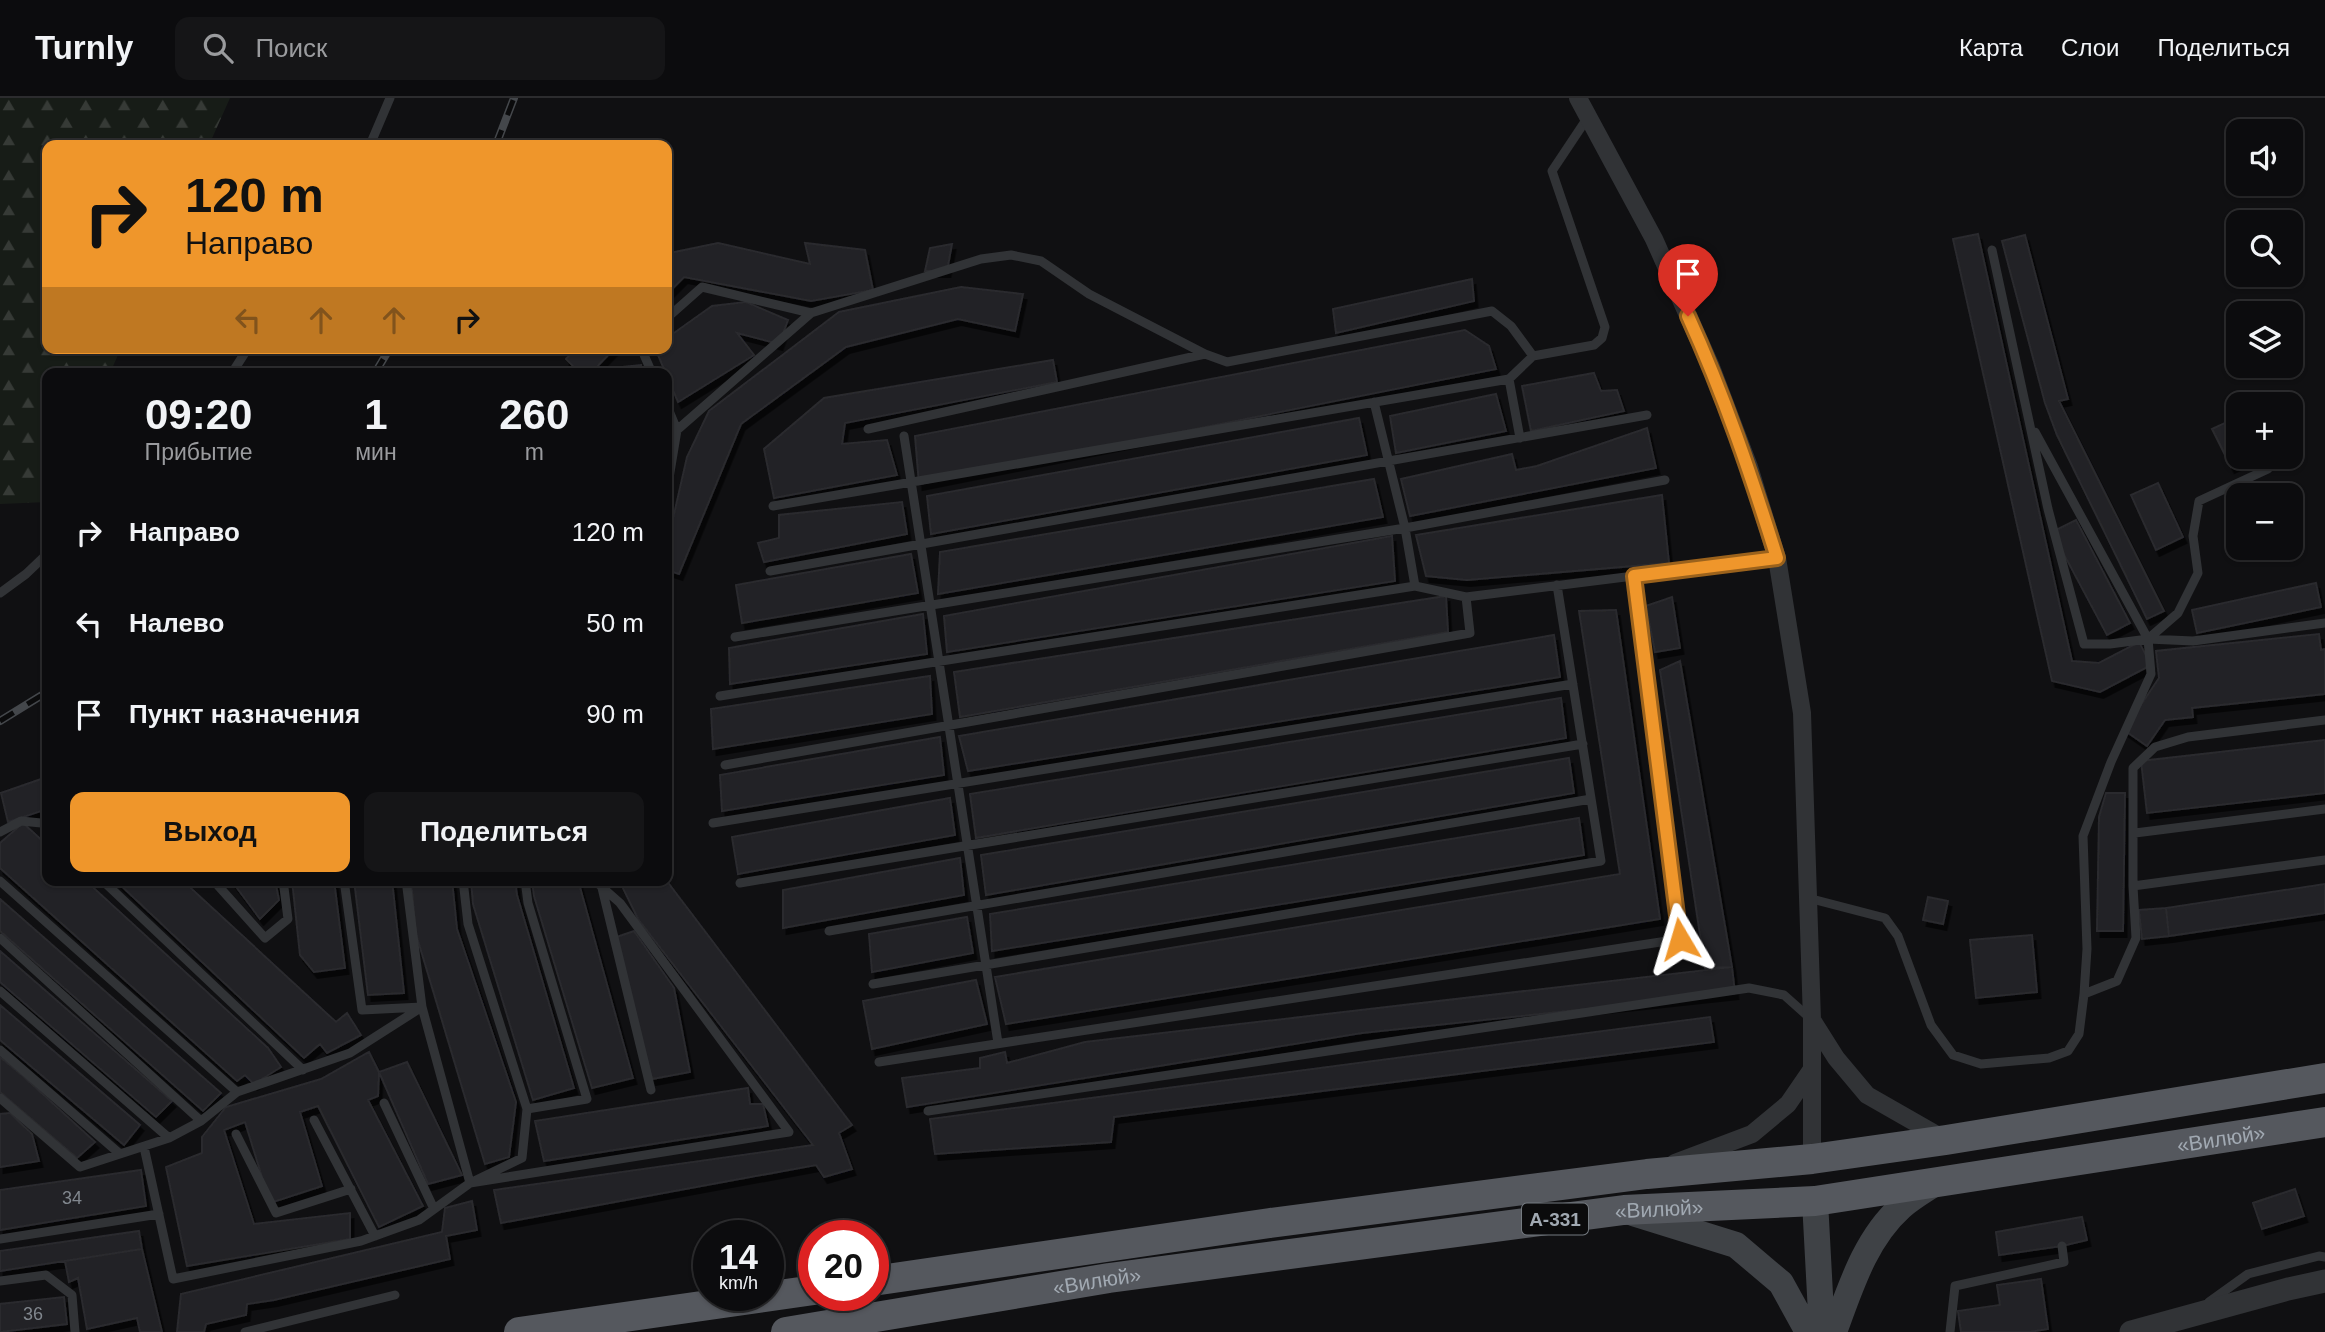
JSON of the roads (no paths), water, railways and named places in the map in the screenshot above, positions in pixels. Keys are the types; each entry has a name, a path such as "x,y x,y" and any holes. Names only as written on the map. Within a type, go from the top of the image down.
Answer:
{"highway":[{"name":"«Вилюй»","path":"889,1279 1270,1223 1647,1174 1812,1159 2325,1078"},
{"name":"«Вилюй»","path":"786,1332 1109,1278 1625,1210 1815,1201 2325,1122"},
{"path":"1812,1159 1815,1201"},
{"path":"519,1332 798,1292"}],"main road":[{"path":"1833,1332 1856,1273 1877,1234 1900,1208 1937,1181"},
{"path":"1815,1201 1822,1332"},
{"path":"1625,1210 1736,1245 1781,1283 1808,1332"}],"street":[{"path":"1578,98 1654,239 1711,367 1749,467 1777,558 1802,713 1812,1020 1812,1159"},
{"path":"1812,1020 1836,1058 1867,1095 1945,1140"},
{"path":"1647,1174 1752,1134 1788,1104 1812,1069"},
{"path":"2131,1332 2325,1281"}],"lane":[{"path":"372,140 390,98"},
{"path":"773,506 1509,379 1533,356 1594,345 1602,338 1605,327 1552,171 1588,117"},
{"path":"1992,250 2048,509 2084,644 2148,639 2193,640 2325,623"},
{"path":"677,430 811,313 981,260 1011,255 1041,261 1089,294 1205,354 1227,362 1492,311 1511,327 1533,356"},
{"path":"672,314 702,288 811,313"},
{"path":"869,429 1205,354"},
{"path":"1509,379 1520,438"},
{"path":"1374,402 1405,528 1415,586"},
{"path":"770,570 1647,415"},
{"path":"672,418 677,430 672,460"},
{"path":"1808,898 1885,918 1898,936 1931,1024 1953,1055 1981,1064 2049,1058 2068,1051 2079,1034 2087,948 2083,836 2111,762 2151,674 2148,639 2029,422"},
{"path":"904,436 998,1044"},
{"path":"2148,639 2178,613 2198,573 2193,536 2199,502 2268,469"},
{"path":"735,637 1405,528 1665,480"},
{"path":"720,696 1415,586 1466,597 1777,558"},
{"path":"0,593 42,559"},
{"path":"879,1062 1680,939 1634,576"},
{"path":"873,984 1601,861 1557,585"},
{"path":"724,765 1470,633 1466,597"},
{"path":"713,823 1573,684"},
{"path":"2084,994 2117,981 2136,938 2133,768 2155,747 2188,737 2325,720"},
{"path":"740,883 1583,744"},
{"path":"829,931 1591,799"},
{"path":"2135,833 2325,809"},
{"path":"0,832 22,821 42,824"},
{"path":"2133,886 2325,860"},
{"path":"0,881 237,1092"},
{"path":"108,886 303,1070"},
{"path":"218,886 265,938 288,919 284,886"},
{"path":"345,886 362,1010 422,1007"},
{"path":"407,886 422,1007 470,1184"},
{"path":"144,1147 173,1279 361,1241 419,1220 470,1184 522,1158 527,1109 468,923 464,886"},
{"path":"526,886 528,903 587,1099 527,1109"},
{"path":"470,1184 789,1132 620,904 602,888"},
{"path":"602,888 651,1090"},
{"path":"0,938 201,1121"},
{"path":"928,1111 1749,988 1784,995 1812,1020"},
{"path":"0,991 169,1138"},
{"path":"3,1102 80,1167 169,1138 201,1121 237,1092 350,1052 422,1007"},
{"path":"0,1049 120,1154"},
{"path":"384,1102 434,1209"},
{"path":"314,1120 375,1236"},
{"path":"236,1134 276,1213 351,1189"},
{"path":"0,1239 159,1214"},
{"path":"1950,1332 1955,1286 2064,1262 2062,1246"},
{"path":"2192,1315 2248,1274 2319,1256 2325,1258"},
{"path":"0,1282 46,1275 72,1295 75,1332"},
{"path":"245,1332 395,1295"}],"railway":[{"path":"498,140 514,98"},
{"path":"378,368 386,354"},
{"path":"0,721 42,695"}]}
